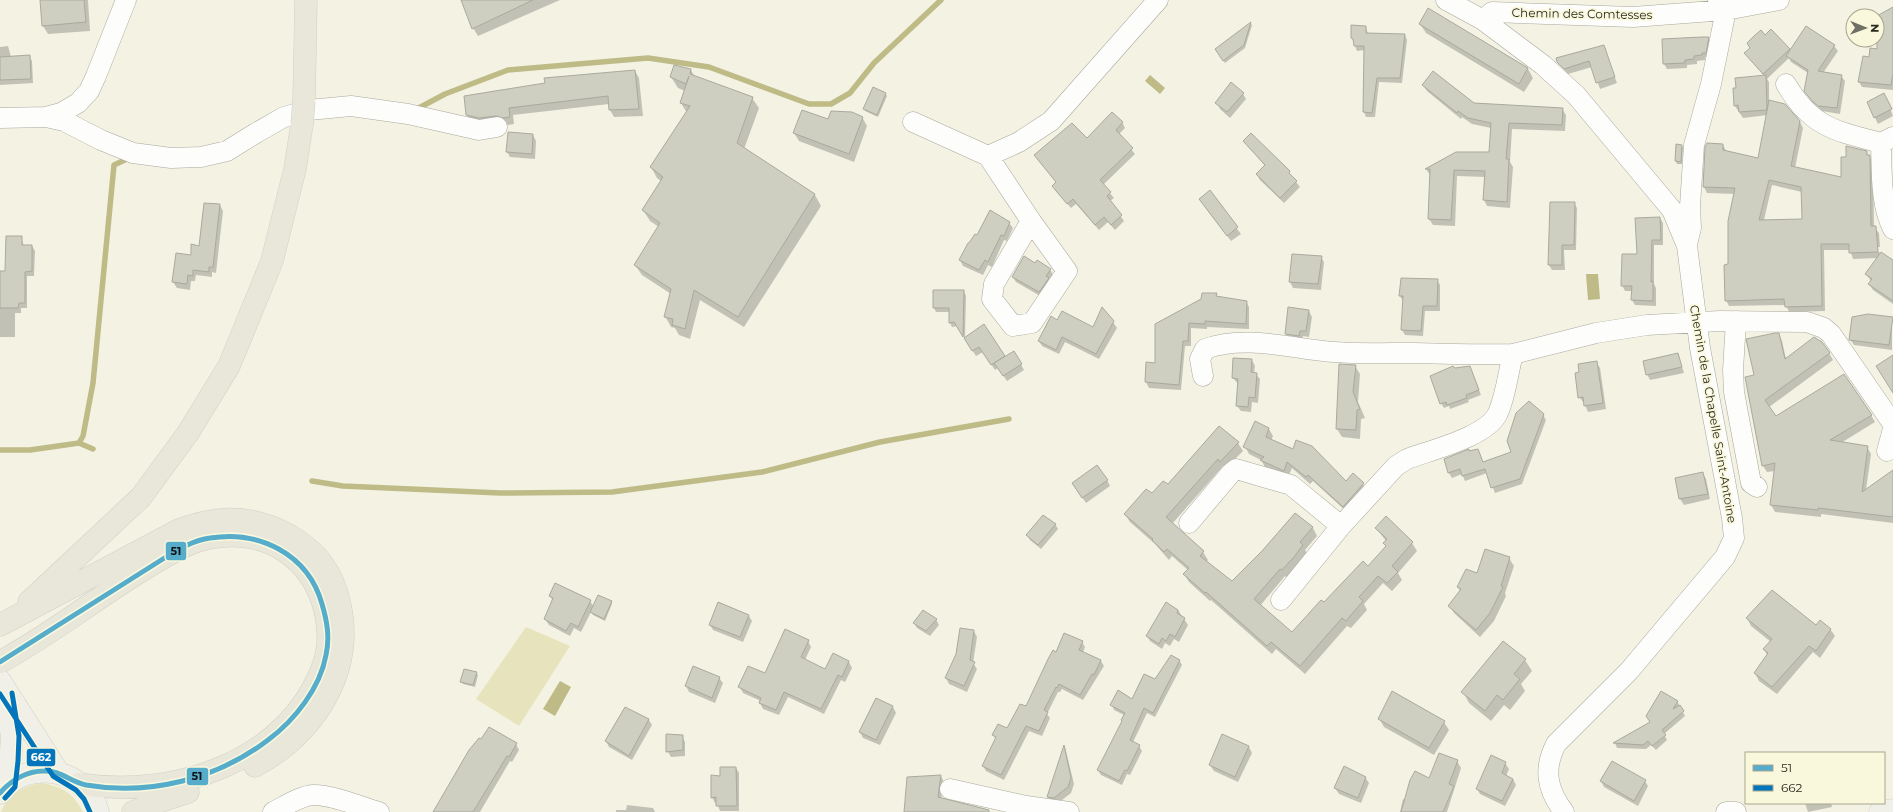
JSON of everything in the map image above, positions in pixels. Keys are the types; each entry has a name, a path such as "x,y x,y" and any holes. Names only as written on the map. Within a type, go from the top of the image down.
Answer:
{"highway":[{"path":"3,624 141,497 188,433 229,366 272,261 296,170 304,101 306,0"},
{"path":"3,624 179,530 203,522 244,520 266,526 286,533 304,544 320,560 331,578 338,596 343,616 344,635 335,680 320,708 292,741 265,760 214,786 172,797 133,812"},
{"path":"0,662 135,574 186,546 207,538 241,536 261,540 281,548 297,559 311,575 320,595 325,612 328,626 327,644 324,665 308,698 295,717 253,751 216,770 189,779 163,785 131,788 98,787 80,784"}],"main road":[{"path":"2,684 58,772"},
{"path":"2,684 12,736 4,788"},
{"path":"4,788 24,775 40,771 58,772 80,784 90,795 98,812"},
{"path":"1880,812 1893,810"}],"street":[{"path":"0,118 46,117 61,113 78,103 89,91 126,0"},
{"path":"988,156 1019,142 1051,122 1158,0"},
{"name":"Chemin de la Chapelle Saint-Antoine","path":"1446,0 1483,20 1543,65 1576,95 1672,210 1687,246 1700,348 1732,518 1734,538 1725,557 1629,671 1556,744 1549,757 1548,773 1550,789 1556,802 1564,812"},
{"name":"Chemin des Comtesses","path":"1483,20 1492,12 1633,17 1722,5 1779,0"},
{"path":"1687,246 1691,228 1690,206 1694,144 1711,84 1722,5"},
{"path":"1786,84 1796,101 1806,112 1826,127 1887,140 1882,177 1887,217 1893,229"},
{"path":"46,117 64,121 101,140 133,153 171,158 201,157 227,151 284,117 309,110 351,106 408,114 479,130 497,127"},
{"path":"913,122 988,156 1031,221 1067,271 1032,323 1013,326 992,299 994,284 1031,221"},
{"path":"1736,321 1733,370 1734,392 1752,483 1757,487"},
{"path":"1203,376 1200,359 1205,349 1239,342 1266,343 1336,352 1485,355 1513,354 1621,328 1697,322 1807,322 1824,328 1831,334 1893,424"},
{"path":"1281,600 1341,526 1396,466 1407,459 1480,433 1490,424 1497,414 1502,400 1513,354"},
{"path":"1887,451 1893,429"},
{"path":"1189,523 1236,469 1291,485 1341,526"},
{"path":"950,789 1024,809 1069,812"},
{"path":"273,812 297,800 313,795 332,798 379,812"},
{"path":"1726,812 1736,812"}],"shaded area":[{"path":"1150,75 1165,88 1160,94 1145,81"},
{"path":"1586,274 1598,274 1600,299 1588,300"},
{"path":"526,627 570,646 519,726 476,699"},
{"path":"560,681 571,687 555,716 543,709"},
{"path":"41,783 61,788 71,795 83,812 1,812 8,800 16,792"}],"building":[{"path":"40,0 84,0 86,22 42,26"},
{"path":"461,0 533,0 472,29"},
{"path":"1893,7 1893,73 1891,85 1858,82 1863,56 1869,57 1870,48 1885,48 1885,12"},
{"path":"1428,8 1528,68 1519,84 1419,24"},
{"path":"1251,22 1244,45 1223,61 1215,49"},
{"path":"1351,25 1366,26 1366,33 1405,34 1400,78 1377,78 1372,113 1363,112 1364,46 1354,46 1353,39 1351,38"},
{"path":"1806,26 1835,45 1818,71 1842,75 1837,108 1818,106 1813,102 1804,91 1808,70 1786,56"},
{"path":"1771,29 1790,49 1763,74 1744,53 1750,48 1747,43 1754,36 1761,30 1765,35"},
{"path":"1709,37 1706,53 1694,56 1694,59 1685,60 1685,63 1663,64 1662,39"},
{"path":"1604,45 1615,77 1596,83 1589,61 1564,69 1557,62 1556,58"},
{"path":"30,55 31,79 0,80 0,57"},
{"path":"674,65 691,69 690,74 753,97 737,143 815,194 738,317 694,290 685,329 672,325 673,319 664,317 671,289 634,265 660,223 642,210 663,177 650,167 690,106 680,103 689,76 686,84 670,77"},
{"path":"635,70 639,109 609,110 608,96 509,108 510,117 503,118 496,116 479,118 466,115 464,96 545,83 544,78"},
{"path":"1433,71 1474,103 1563,108 1562,125 1509,123 1506,159 1509,159 1507,202 1483,200 1485,171 1454,170 1451,220 1428,219 1430,169 1425,169 1456,152 1489,152 1491,123 1468,118 1458,111 1457,113 1422,85"},
{"path":"1766,75 1767,110 1739,112 1738,105 1734,106 1733,88 1736,88 1735,78"},
{"path":"1231,82 1244,93 1227,112 1215,103"},
{"path":"873,87 886,93 877,115 863,109"},
{"path":"1884,93 1892,109 1874,118 1867,102"},
{"path":"1769,100 1785,104 1800,121 1791,166 1841,177 1841,157 1846,157 1846,146 1867,151 1867,155 1870,155 1871,226 1876,226 1878,252 1849,253 1849,244 1821,244 1822,306 1785,307 1784,299 1725,301 1724,265 1728,264 1728,221 1735,188 1703,187 1705,147 1707,143 1723,144 1723,150 1758,158","holes":["1769,180 1801,187 1802,219 1759,220"]},
{"path":"802,110 828,119 831,111 852,112 863,117 849,154 793,133"},
{"path":"1112,112 1123,122 1116,130 1133,148 1100,180 1111,192 1107,196 1122,215 1111,225 1104,217 1095,225 1073,199 1067,204 1052,186 1056,182 1034,155 1072,123 1087,138"},
{"path":"508,132 533,134 532,154 506,152"},
{"path":"1251,133 1290,171 1289,173 1297,181 1280,198 1256,174 1265,165 1243,141"},
{"path":"1676,144 1682,145 1681,162 1675,161"},
{"path":"1210,190 1238,227 1227,236 1199,199"},
{"path":"1550,202 1575,202 1574,245 1562,245 1562,265 1548,265"},
{"path":"204,203 220,204 213,267 209,267 209,272 193,270 193,276 188,275 187,284 172,282 176,253 191,255 191,244 199,246"},
{"path":"990,210 1010,222 1004,236 1001,235 988,262 985,260 979,270 959,260 968,243 975,234 977,235"},
{"path":"1660,217 1661,240 1652,240 1651,282 1653,281 1653,301 1631,300 1632,286 1621,286 1622,254 1637,254 1635,218"},
{"path":"6,236 22,236 22,245 32,245 32,271 25,272 25,303 19,303 18,308 0,308 0,271 5,271"},
{"path":"1881,252 1893,260 1893,301 1868,284 1872,279 1865,274"},
{"path":"1292,254 1322,256 1318,284 1289,282"},
{"path":"1024,256 1035,263 1037,260 1051,269 1046,276 1049,278 1039,292 1012,277"},
{"path":"1401,278 1438,279 1437,306 1423,306 1421,331 1401,330 1403,296 1399,296"},
{"path":"933,290 964,290 963,337 954,322 949,323 949,308 933,308"},
{"path":"1202,293 1217,293 1216,296 1247,301 1246,324 1205,321 1205,324 1189,323 1188,341 1183,341 1179,385 1145,382 1146,362 1155,363 1155,324 1201,299"},
{"path":"1102,307 1114,321 1096,354 1062,337 1056,350 1038,341 1051,316 1057,320 1062,311 1093,327"},
{"path":"1288,307 1309,310 1306,331 1300,331 1299,336 1285,334"},
{"path":"1868,314 1893,317 1889,345 1849,340 1852,317"},
{"path":"984,324 1005,356 991,365 979,347 972,351 964,338"},
{"path":"1779,333 1785,359 1814,337 1822,342 1830,353 1765,400 1776,416 1844,374 1872,415 1830,440 1868,446 1862,492 1893,470 1893,517 1818,508 1818,510 1770,505 1775,463 1762,466 1745,377 1754,375 1746,339"},
{"path":"1014,351 1022,364 1003,376 994,363"},
{"path":"1678,353 1682,367 1646,375 1643,361"},
{"path":"1893,355 1893,393 1876,366"},
{"path":"1233,358 1252,359 1251,372 1257,373 1255,398 1249,397 1248,407 1236,406 1238,379 1232,378"},
{"path":"1597,361 1603,403 1584,406 1583,397 1578,398 1575,373 1579,372 1578,364"},
{"path":"1339,364 1356,365 1353,392 1360,409 1357,410 1356,430 1336,429"},
{"path":"1453,366 1455,368 1470,366 1479,390 1466,395 1467,398 1447,405 1446,402 1440,404 1430,376"},
{"path":"1529,401 1544,414 1520,479 1491,488 1485,469 1462,476 1460,469 1448,473 1444,459 1469,449 1469,451 1478,449 1483,462 1511,452 1507,441 1516,413"},
{"path":"1255,421 1269,428 1266,437 1293,449 1296,440 1312,446 1346,481 1353,473 1364,483 1343,507 1308,475 1306,477 1287,462 1284,471 1260,460 1264,457 1243,447"},
{"path":"1219,426 1239,442 1220,462 1218,459 1166,517 1204,551 1200,556 1232,581 1262,551 1295,513 1313,527 1300,542 1303,545 1294,557 1282,570 1280,569 1254,599 1292,632 1321,600 1324,602 1363,561 1368,566 1386,546 1383,543 1387,539 1375,528 1386,516 1413,542 1392,566 1398,572 1387,583 1378,576 1359,597 1363,601 1346,621 1342,618 1300,666 1271,642 1267,646 1206,592 1205,593 1183,574 1189,568 1167,549 1164,552 1152,540 1153,539 1124,514 1146,489 1152,493 1163,481 1168,484"},
{"path":"1097,465 1108,480 1082,498 1072,483"},
{"path":"1703,472 1708,494 1679,499 1675,478"},
{"path":"1043,515 1056,524 1038,545 1026,535"},
{"path":"1485,549 1510,557 1501,586 1503,587 1490,613 1476,630 1448,606 1461,589 1457,587 1466,569 1477,573"},
{"path":"555,583 591,600 578,627 571,623 566,631 544,619 553,598 549,596"},
{"path":"1772,590 1816,625 1820,620 1831,629 1816,651 1809,646 1772,687 1754,673 1768,653 1763,649 1772,639 1746,618"},
{"path":"598,595 612,601 604,619 590,612"},
{"path":"718,602 749,615 740,637 709,625"},
{"path":"1166,602 1178,610 1177,613 1185,618 1175,637 1170,634 1166,641 1162,638 1159,644 1146,636"},
{"path":"923,610 937,619 926,631 913,623"},
{"path":"960,628 974,630 970,660 975,662 964,686 945,678 956,654"},
{"path":"785,629 809,640 801,657 825,669 833,653 849,661 842,677 838,675 821,709 784,692 776,710 759,703 761,698 738,687 748,666 765,673"},
{"path":"1064,633 1083,641 1079,650 1101,660 1094,675 1092,674 1080,695 1059,684 1057,688 1056,687 1044,710 1048,712 1039,731 1026,726 1001,775 982,766 996,737 992,735 998,724 1007,728 1020,704 1026,706 1048,659 1053,650 1056,652"},
{"path":"1503,641 1526,659 1514,674 1520,679 1503,700 1497,695 1485,711 1461,692"},
{"path":"1171,655 1180,660 1153,713 1144,708 1130,740 1140,745 1127,771 1125,770 1119,781 1097,770 1125,713 1110,705 1118,690 1132,699 1144,674 1155,679"},
{"path":"693,666 720,677 712,698 685,686"},
{"path":"464,669 477,672 473,685 460,682"},
{"path":"1392,691 1445,721 1429,748 1378,719"},
{"path":"1661,691 1678,701 1673,709 1680,705 1684,711 1662,730 1666,735 1652,746 1648,741 1643,745 1613,743 1650,722 1646,716"},
{"path":"876,698 893,706 876,740 859,732"},
{"path":"625,707 649,719 629,756 605,741"},
{"path":"489,727 517,743 509,757 507,756 473,812 433,812 469,750 479,738 481,739"},
{"path":"666,734 683,735 683,750 666,752"},
{"path":"1222,734 1249,746 1235,777 1209,765"},
{"path":"1064,745 1071,778 1068,787 1054,798 1047,797"},
{"path":"1439,753 1458,760 1449,784 1454,786 1443,812 1401,812 1410,780 1415,771 1429,778"},
{"path":"1491,755 1506,762 1502,773 1513,779 1502,801 1476,789"},
{"path":"1612,761 1646,780 1634,801 1600,781"},
{"path":"1344,766 1366,777 1358,798 1334,788"},
{"path":"720,767 736,767 737,806 716,806 716,797 711,798 711,775 720,776"},
{"path":"941,775 938,797 989,810 989,812 904,812 907,777"}],"waterway":[{"path":"415,110 445,94 508,70 648,58 709,67 809,104 831,104 850,93 874,63 941,0"},
{"path":"79,443 83,436 93,383 114,165 127,159 132,160"},
{"path":"312,481 343,486 500,493 612,492 762,472 880,442 1009,419"},
{"path":"0,450 30,450 79,443 93,449"}],"transit line":[{"name":"51","path":"0,662 181,548 204,539 228,536 263,542 279,549 293,559 305,571 315,586 322,604 327,629 328,642 323,667 312,691 297,713 268,740 248,754 227,765 182,781 158,786 134,788 110,788 86,785 55,772 38,771 14,780 0,793"},
{"name":"662","path":"5,798 15,787 18,761 19,736 12,693"},
{"name":"662","path":"0,694 53,776 76,790 84,799 90,812"}]}
